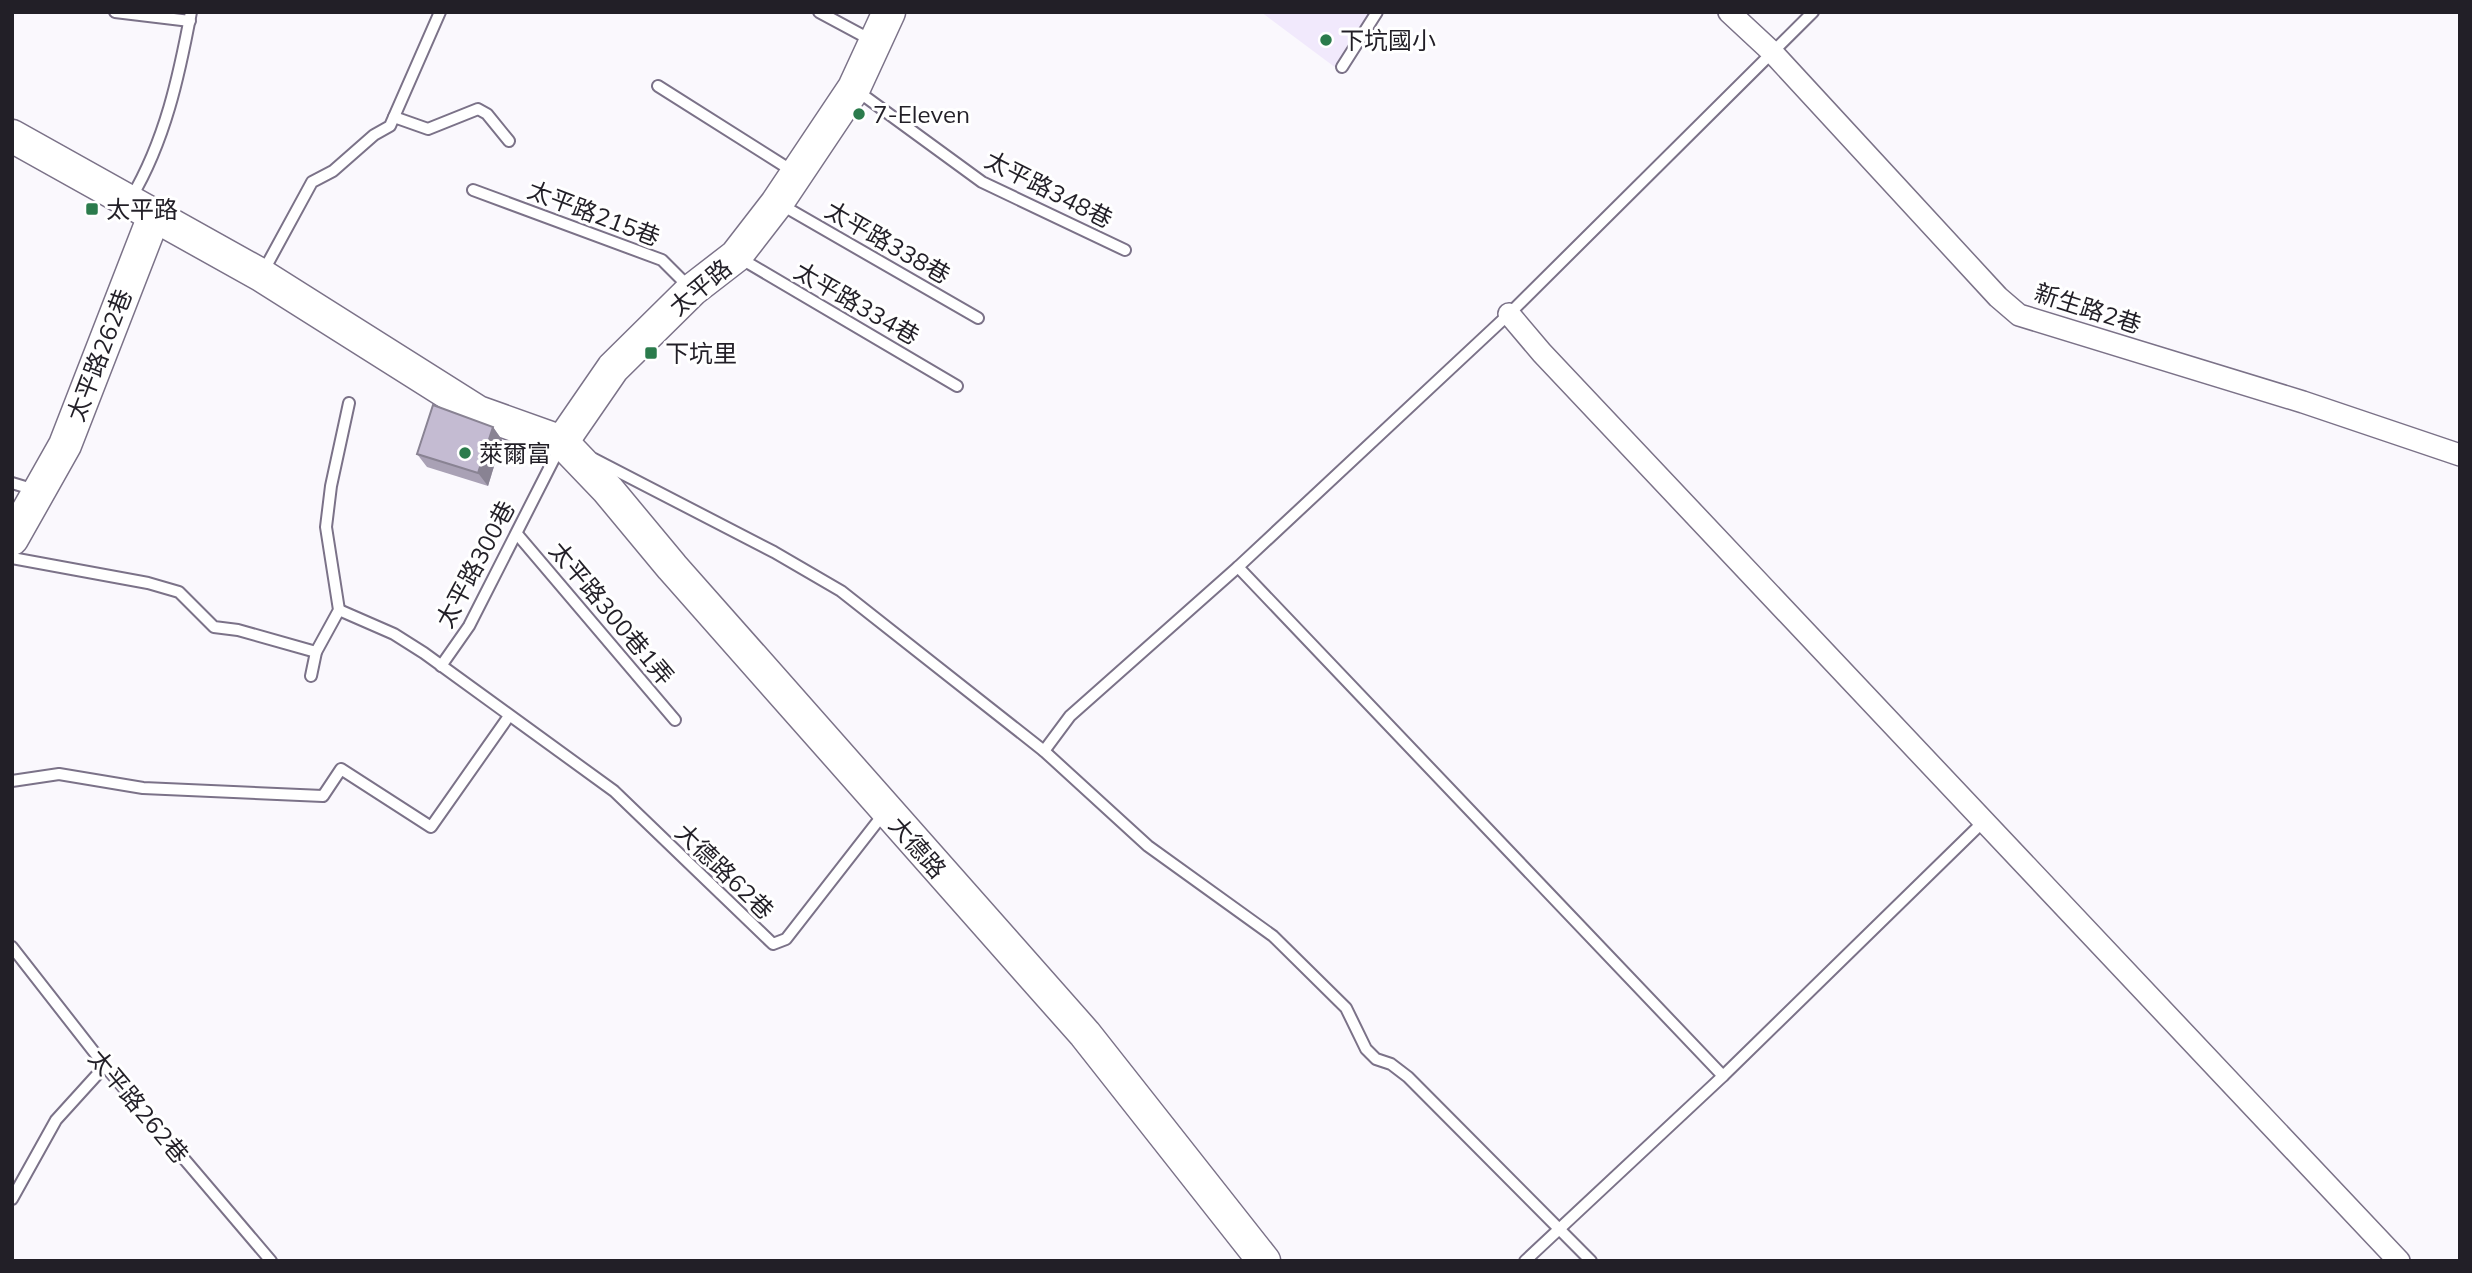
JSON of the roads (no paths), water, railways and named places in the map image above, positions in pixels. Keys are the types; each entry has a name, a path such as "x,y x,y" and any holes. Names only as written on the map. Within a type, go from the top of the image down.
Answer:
{"street":[{"name":"太平路","path":"562,442 613,368 692,290 736,256 778,203 854,88 889,12"},
{"name":"新生路2巷","path":"1729,12 1772,52 1998,297 2019,315 2303,402 2460,455"},
{"path":"12,136 261,275 478,412 562,442"},
{"name":"太平路262巷","path":"12,539 25,486 65,445 141,209"},
{"path":"1509,314 1542,354 2399,1261"},
{"name":"大德路","path":"562,442 608,490 1085,1034 1264,1261"}],"lane":[{"path":"115,12 191,17 176,89 144,176 141,209"},
{"path":"261,275 312,182 333,171 374,135 390,126 440,12"},
{"path":"820,12 875,43"},
{"path":"1342,67 1377,12"},
{"path":"1044,751 1070,716 1238,568 1509,314 1813,12"},
{"path":"658,86 796,174"},
{"name":"太平路348巷","path":"854,88 982,182 1125,250"},
{"path":"394,117 428,130 478,109 486,114 509,141"},
{"name":"太平路215巷","path":"473,190 662,260 692,290"},
{"name":"太平路338巷","path":"778,203 978,318"},
{"name":"太平路334巷","path":"736,256 957,386"},
{"path":"311,676 316,652 338,610 326,527 331,486 349,403"},
{"path":"562,442 774,551 841,591 1044,751 1148,846 1273,936 1346,1009 1366,1049 1376,1059 1391,1064 1408,1077 1591,1261"},
{"name":"太平路300巷","path":"441,666 469,626 562,442"},
{"name":"太平路300巷1弄","path":"517,534 675,720"},
{"path":"12,558 148,583 178,592 214,627 238,630 316,652"},
{"path":"1238,568 1723,1076"},
{"name":"太平路300巷","path":"338,610 394,634 509,716"},
{"path":"12,780 59,774 143,788 323,796 341,768 431,827 509,716"},
{"name":"大德路62巷","path":"509,716 614,791 773,944 786,939 887,810"},
{"path":"1525,1261 1723,1076 1983,822"},
{"name":"太平路262巷","path":"12,947 105,1066 271,1261"},
{"path":"12,1199 56,1120 105,1066"}],"place":[{"name":"下坑國小","path":"1326,40"},
{"name":"7-Eleven","path":"859,114"},
{"name":"太平路","path":"92,209"},
{"name":"下坑里","path":"651,353"},
{"name":"萊爾富","path":"465,453"}]}
